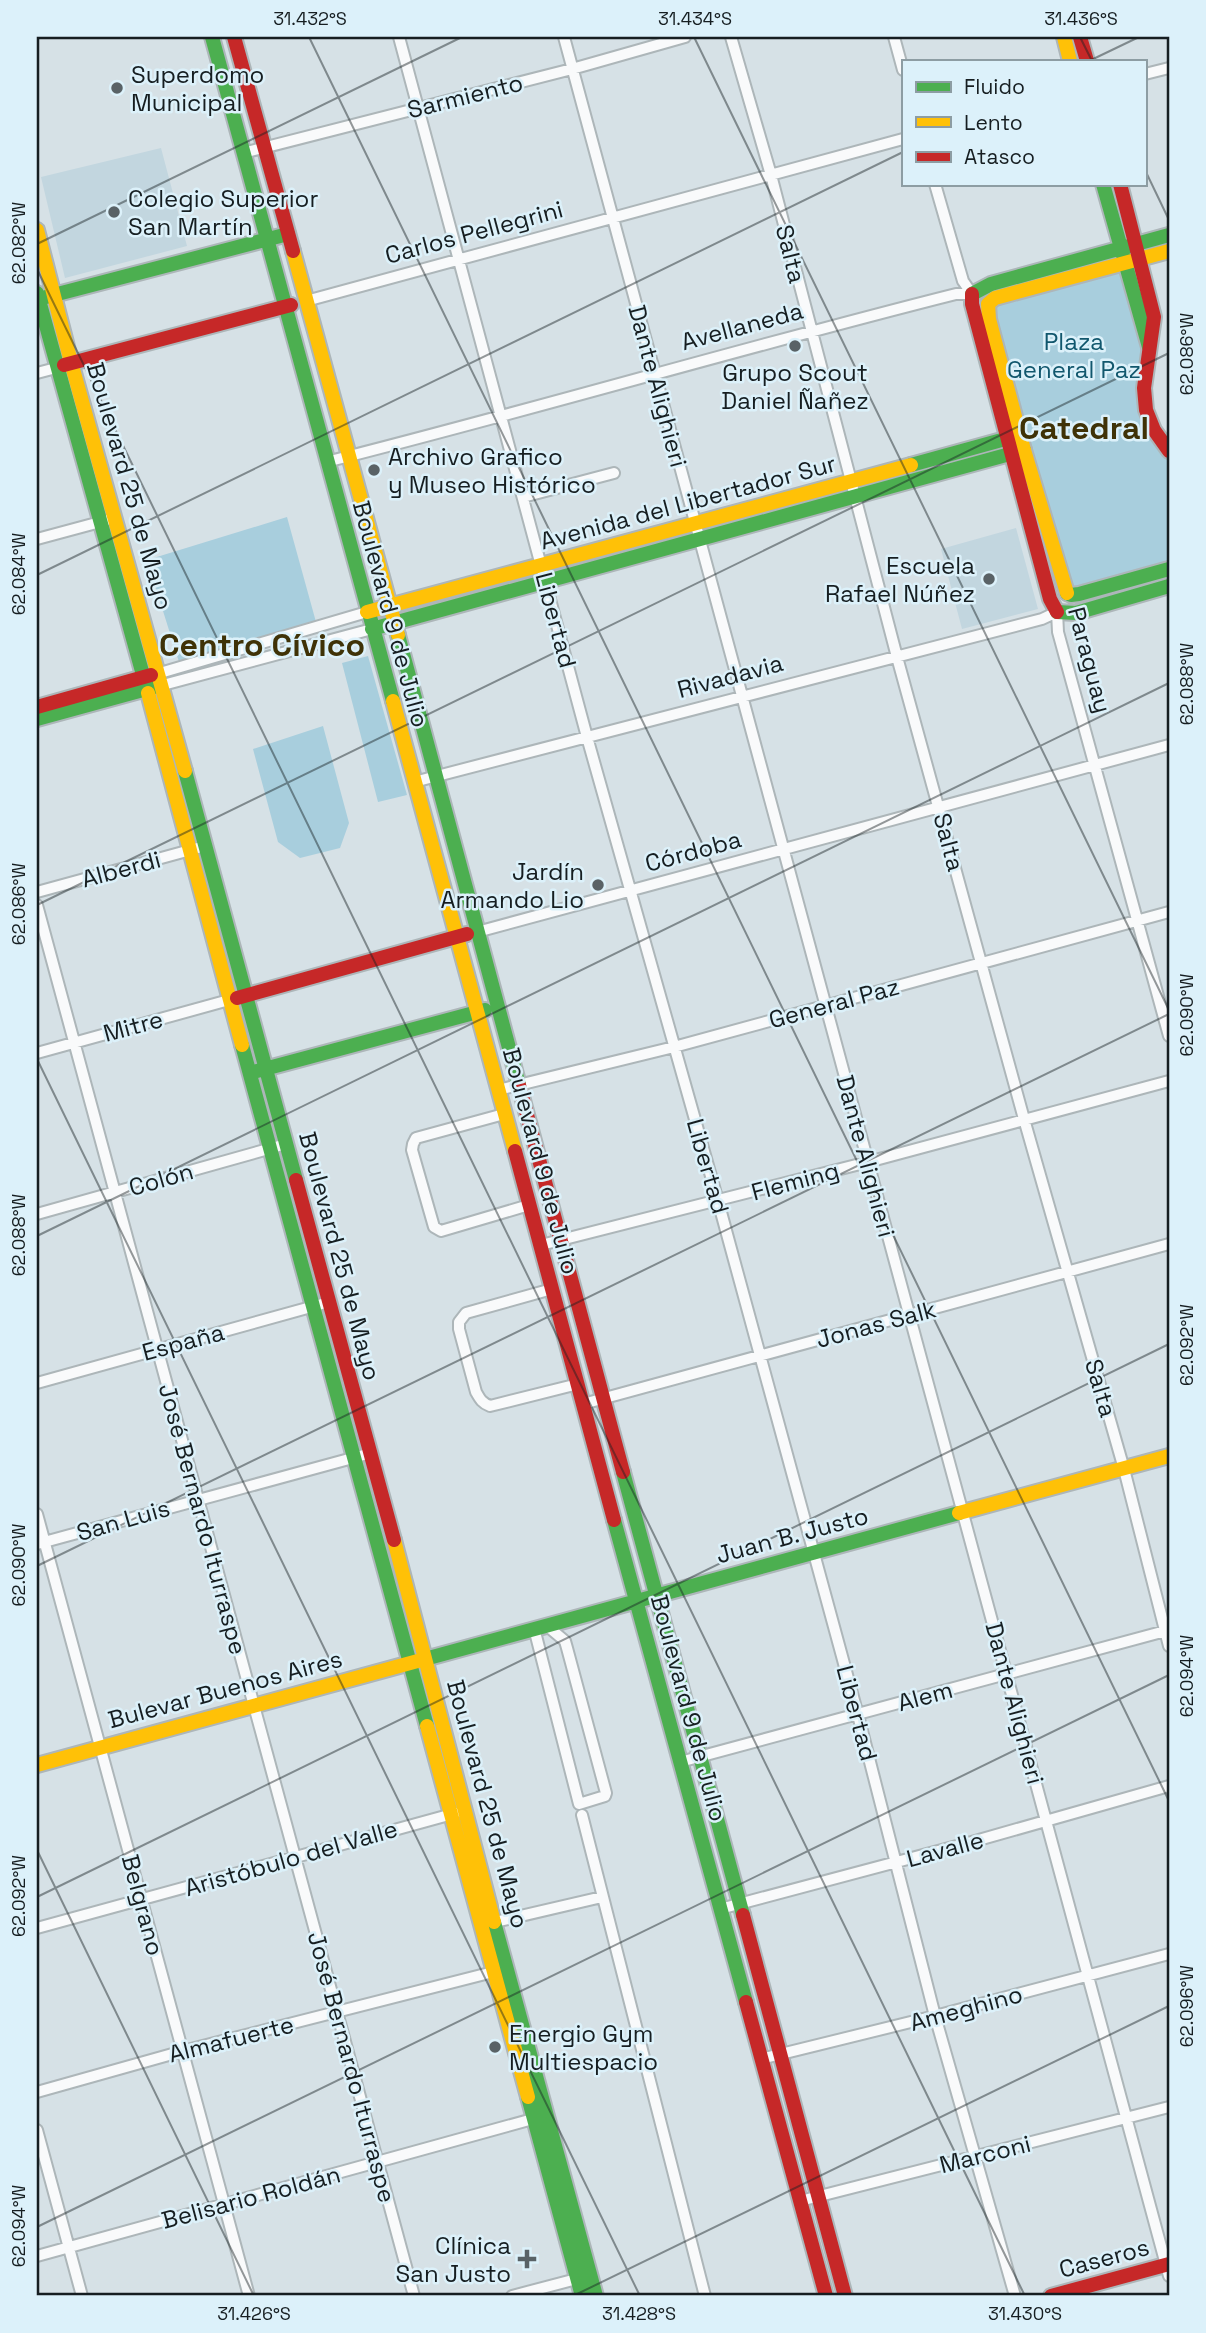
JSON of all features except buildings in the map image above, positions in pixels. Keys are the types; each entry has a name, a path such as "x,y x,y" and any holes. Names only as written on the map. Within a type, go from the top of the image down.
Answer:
{"main road":[{"name":"Boulevard 9 de Julio","path":"212,37 826,2296"},
{"name":"Boulevard 9 de Julio","path":"234,37 350,456 845,2296"},
{"path":"1063,37 1070,60"},
{"path":"1080,37 1087,60"},
{"path":"1104,186 1150,348"},
{"path":"1121,186 1154,317 1143,388 1146,410 1154,430 1169,452"},
{"name":"Boulevard 25 de Mayo","path":"37,230 426,1658 458,1813 500,1970 584,2277 596,2296"},
{"path":"37,297 54,295 288,233"},
{"name":"Avellaneda","path":"972,294 990,284 1169,235"},
{"path":"972,294 988,304 995,298 1169,251"},
{"name":"Paraguay","path":"972,294 972,304 1014,437 1050,599 1057,612"},
{"name":"Boulevard 25 de Mayo","path":"37,297 145,683 409,1662 495,1922 500,1970"},
{"name":"Carlos Pellegrini","path":"56,368 306,301"},
{"name":"Paraguay","path":"988,304 1014,437"},
{"name":"Avenida del Libertador Sur","path":"367,612 1014,437"},
{"name":"Paraguay","path":"1018,452 1066,593"},
{"name":"Avenida del Libertador Sur","path":"372,629 1018,452"},
{"path":"1057,612 1066,593 1079,594 1169,569"},
{"name":"Rivadavia","path":"1057,612 1076,613 1169,586"},
{"path":"37,707 161,679"},
{"path":"37,719 145,683"},
{"name":"Córdoba","path":"229,1000 477,932"},
{"path":"249,1073 498,1007"},
{"name":"Juan B. Justo","path":"426,1658 1169,1456"},
{"name":"Bulevar Buenos Aires","path":"37,1765 426,1658"},
{"name":"Caseros","path":"1051,2296 1168,2268"},
{"name":"Boulevard 25 de Mayo","path":"582,2296 584,2277"}],"street":[{"name":"Libertad","path":"399,37 587,737 718,1201 858,1714 935,2016 1015,2296"},
{"name":"Dante Alighieri","path":"564,37 1168,2268"},
{"name":"Sarmiento","path":"243,153 572,69 685,37"},
{"name":"Salta","path":"731,37 771,175 810,331 981,963 1125,1469 1169,1646"},
{"path":"894,37 902,67"},
{"path":"1146,74 1169,68"},
{"name":"Carlos Pellegrini","path":"306,301 902,139"},
{"name":"Paraguay","path":"936,186 963,281 972,294"},
{"name":"Avellaneda","path":"326,462 810,331 956,294 972,294"},
{"path":"37,373 56,368"},
{"path":"523,497 614,473"},
{"path":"37,539 115,517"},
{"path":"161,679 367,612"},
{"name":"Paraguay","path":"1057,612 1058,632 1169,1036"},
{"name":"Rivadavia","path":"414,782 1042,619 1057,612"},
{"path":"161,679 372,629"},
{"name":"Córdoba","path":"477,932 1169,745"},
{"name":"Alberdi","path":"37,892 205,846"},
{"name":"José Bernardo Iturraspe","path":"37,905 414,2296"},
{"name":"General Paz","path":"498,1090 674,1047 1169,912"},
{"name":"Mitre","path":"37,1053 229,1000"},
{"name":"Fleming","path":"541,1245 868,1162 1169,1081"},
{"path":"504,1114 416,1138 412,1150 434,1227 441,1231 530,1205"},
{"name":"Colón","path":"37,1214 286,1144"},
{"name":"Jonas Salk","path":"583,1404 1169,1244"},
{"path":"552,1289 466,1312 459,1322 459,1329 476,1392 481,1401 490,1406 578,1384"},
{"name":"España","path":"37,1383 329,1302"},
{"name":"San Luis","path":"41,1543 371,1453"},
{"name":"Belgrano","path":"37,1514 41,1543 142,1900 249,2296"},
{"path":"382,1562 399,1558"},
{"path":"540,1627 565,1642 606,1793 580,1809"},
{"path":"540,1627 580,1809 705,2296"},
{"name":"Alem","path":"680,1762 1167,1630"},
{"name":"Lavalle","path":"720,1909 896,1863 1169,1786"},
{"name":"Aristóbulo del Valle","path":"37,1928 458,1813"},
{"path":"495,1922 602,1897"},
{"name":"Ameghino","path":"761,2059 1169,1954"},
{"name":"Almafuerte","path":"37,2092 183,2051 500,1970"},
{"name":"Marconi","path":"800,2201 1169,2107"},
{"name":"Belisario Roldán","path":"37,2256 541,2117"},
{"path":"37,2130 82,2296"},
{"path":"512,2296 584,2277"}],"shaded area":[{"name":"Colegio Superior San Martín","path":"161,148 187,246 65,278 41,177"},
{"name":"Escuela Rafael Núñez","path":"1016,528 1038,609 962,629 941,549"}],"green space":[{"name":"Plaza General Paz","path":"1124,264 1150,348 1144,388 1169,451 1169,569 1071,595 989,319 995,298"},
{"path":"287,517 316,622 179,662 147,560"},
{"path":"368,656 407,795 378,802 342,663"},
{"path":"323,726 349,823 340,848 300,858 278,842 253,749"}],"traffic: fast":[{"path":"212,37 393,701"},
{"path":"1104,186 1149,347"},
{"path":"46,297 288,234"},
{"path":"972,294 991,284 1169,235"},
{"path":"37,293 148,693"},
{"path":"911,465 1020,435"},
{"path":"372,629 1024,450"},
{"path":"1067,593 1079,594 1169,569"},
{"path":"1057,612 1076,613 1169,586"},
{"path":"398,635 519,1085"},
{"path":"37,719 154,687"},
{"path":"185,771 296,1180"},
{"path":"257,1071 485,1010"},
{"path":"242,1045 427,1726"},
{"path":"623,1472 743,1915"},
{"path":"425,1659 959,1513"},
{"path":"614,1520 746,2002"},
{"path":"494,1922 596,2296"},
{"path":"528,2097 582,2296"}],"traffic: slow":[{"path":"1064,37 1070,60"},
{"path":"37,230 185,771"},
{"path":"293,251 398,635"},
{"path":"988,304 995,298 1169,251"},
{"path":"988,304 989,319 1024,450 1067,593"},
{"path":"367,612 911,465"},
{"path":"148,693 242,1045"},
{"path":"393,701 515,1151"},
{"path":"959,1513 1169,1456"},
{"path":"394,1540 494,1922"},
{"path":"37,1765 425,1659"},
{"path":"427,1726 528,2097"}],"traffic: jam":[{"path":"234,37 293,251"},
{"path":"1080,37 1087,60"},
{"path":"1121,186 1154,317 1144,388 1146,410 1154,430 1169,451"},
{"path":"972,294 972,304 1050,599 1057,612"},
{"path":"64,365 291,305"},
{"path":"37,707 151,675"},
{"path":"237,998 467,934"},
{"path":"519,1085 623,1472"},
{"path":"515,1151 614,1520"},
{"path":"296,1180 394,1540"},
{"path":"743,1915 845,2296"},
{"path":"746,2002 826,2296"},
{"path":"1051,2296 1169,2264"}],"place":[{"name":"Superdomo Municipal","path":"117,88"},
{"name":"Colegio Superior San Martín","path":"114,212"},
{"name":"Grupo Scout Daniel Ñañez","path":"795,346"},
{"name":"Archivo Grafico y Museo Histórico","path":"374,470"},
{"name":"Escuela Rafael Núñez","path":"989,579"},
{"name":"Jardín Armando Lio","path":"598,885"},
{"name":"Energio Gym Multiespacio","path":"495,2047"},
{"name":"Clínica San Justo","path":"527,2259"}],"district":[{"name":"Catedral","path":"1084,428"},
{"name":"Centro Cívico","path":"262,645"}]}
